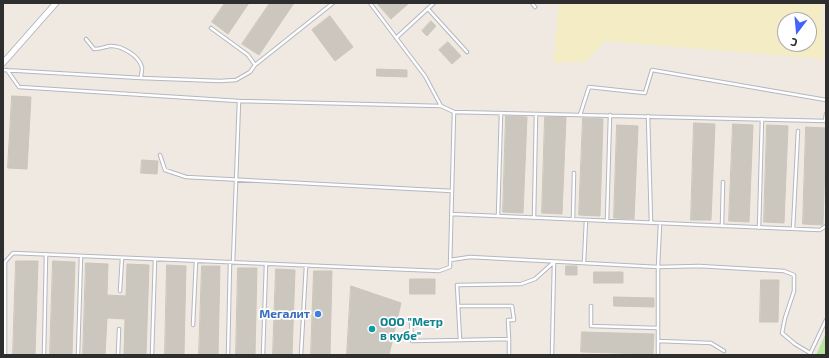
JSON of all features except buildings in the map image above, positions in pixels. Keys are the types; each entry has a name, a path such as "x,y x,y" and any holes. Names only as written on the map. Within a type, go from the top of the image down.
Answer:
{"street":[{"path":"3,63 56,3"}],"lane":[{"path":"5,70 141,78 220,81 236,80 250,72 255,65 333,3"},
{"path":"370,3 425,76 441,106"},
{"path":"396,38 434,3"},
{"path":"532,3 536,7"},
{"path":"428,9 467,52"},
{"path":"211,28 248,55 255,65"},
{"path":"86,39 94,49 101,49 110,46 122,48 136,57 142,67 141,78"},
{"path":"5,70 19,87 239,101 441,106 454,112 826,121 826,114"},
{"path":"580,115 589,87 645,93 652,70 826,100"},
{"path":"234,262 239,101"},
{"path":"5,355 5,262 13,253 438,271 450,267 454,112"},
{"path":"498,216 501,113"},
{"path":"534,218 536,114"},
{"path":"608,221 610,115"},
{"path":"648,116 651,223"},
{"path":"759,228 762,119"},
{"path":"793,229 798,130"},
{"path":"160,155 165,170 186,177 452,191"},
{"path":"573,219 574,173"},
{"path":"722,226 723,182"},
{"path":"451,214 820,230 826,226"},
{"path":"584,263 586,220"},
{"path":"658,355 658,267 660,223"},
{"path":"44,355 46,255"},
{"path":"78,355 81,256"},
{"path":"450,260 470,257 658,267 699,266 784,271 794,275 794,291 785,318 782,333 810,354 826,320"},
{"path":"120,290 122,258"},
{"path":"152,355 155,259"},
{"path":"193,325 196,261"},
{"path":"228,355 230,262"},
{"path":"460,340 458,285 521,284 535,279 554,262"},
{"path":"552,355 554,262"},
{"path":"263,355 266,264"},
{"path":"302,355 306,266"},
{"path":"458,306 512,306 514,320 508,320 509,355"},
{"path":"592,306 591,326 658,328"},
{"path":"411,323 412,341 508,339"},
{"path":"118,355 119,329"},
{"path":"658,341 710,343 724,351"}],"green space":[{"path":"826,333 826,355 816,355"}],"sand":[{"path":"559,3 822,3 823,59 605,41 585,62 553,63"}],"place":[{"name":"Мегалит","path":"318,314"},
{"name":"ООО \"Метр в кубе\"","path":"372,329"}]}
